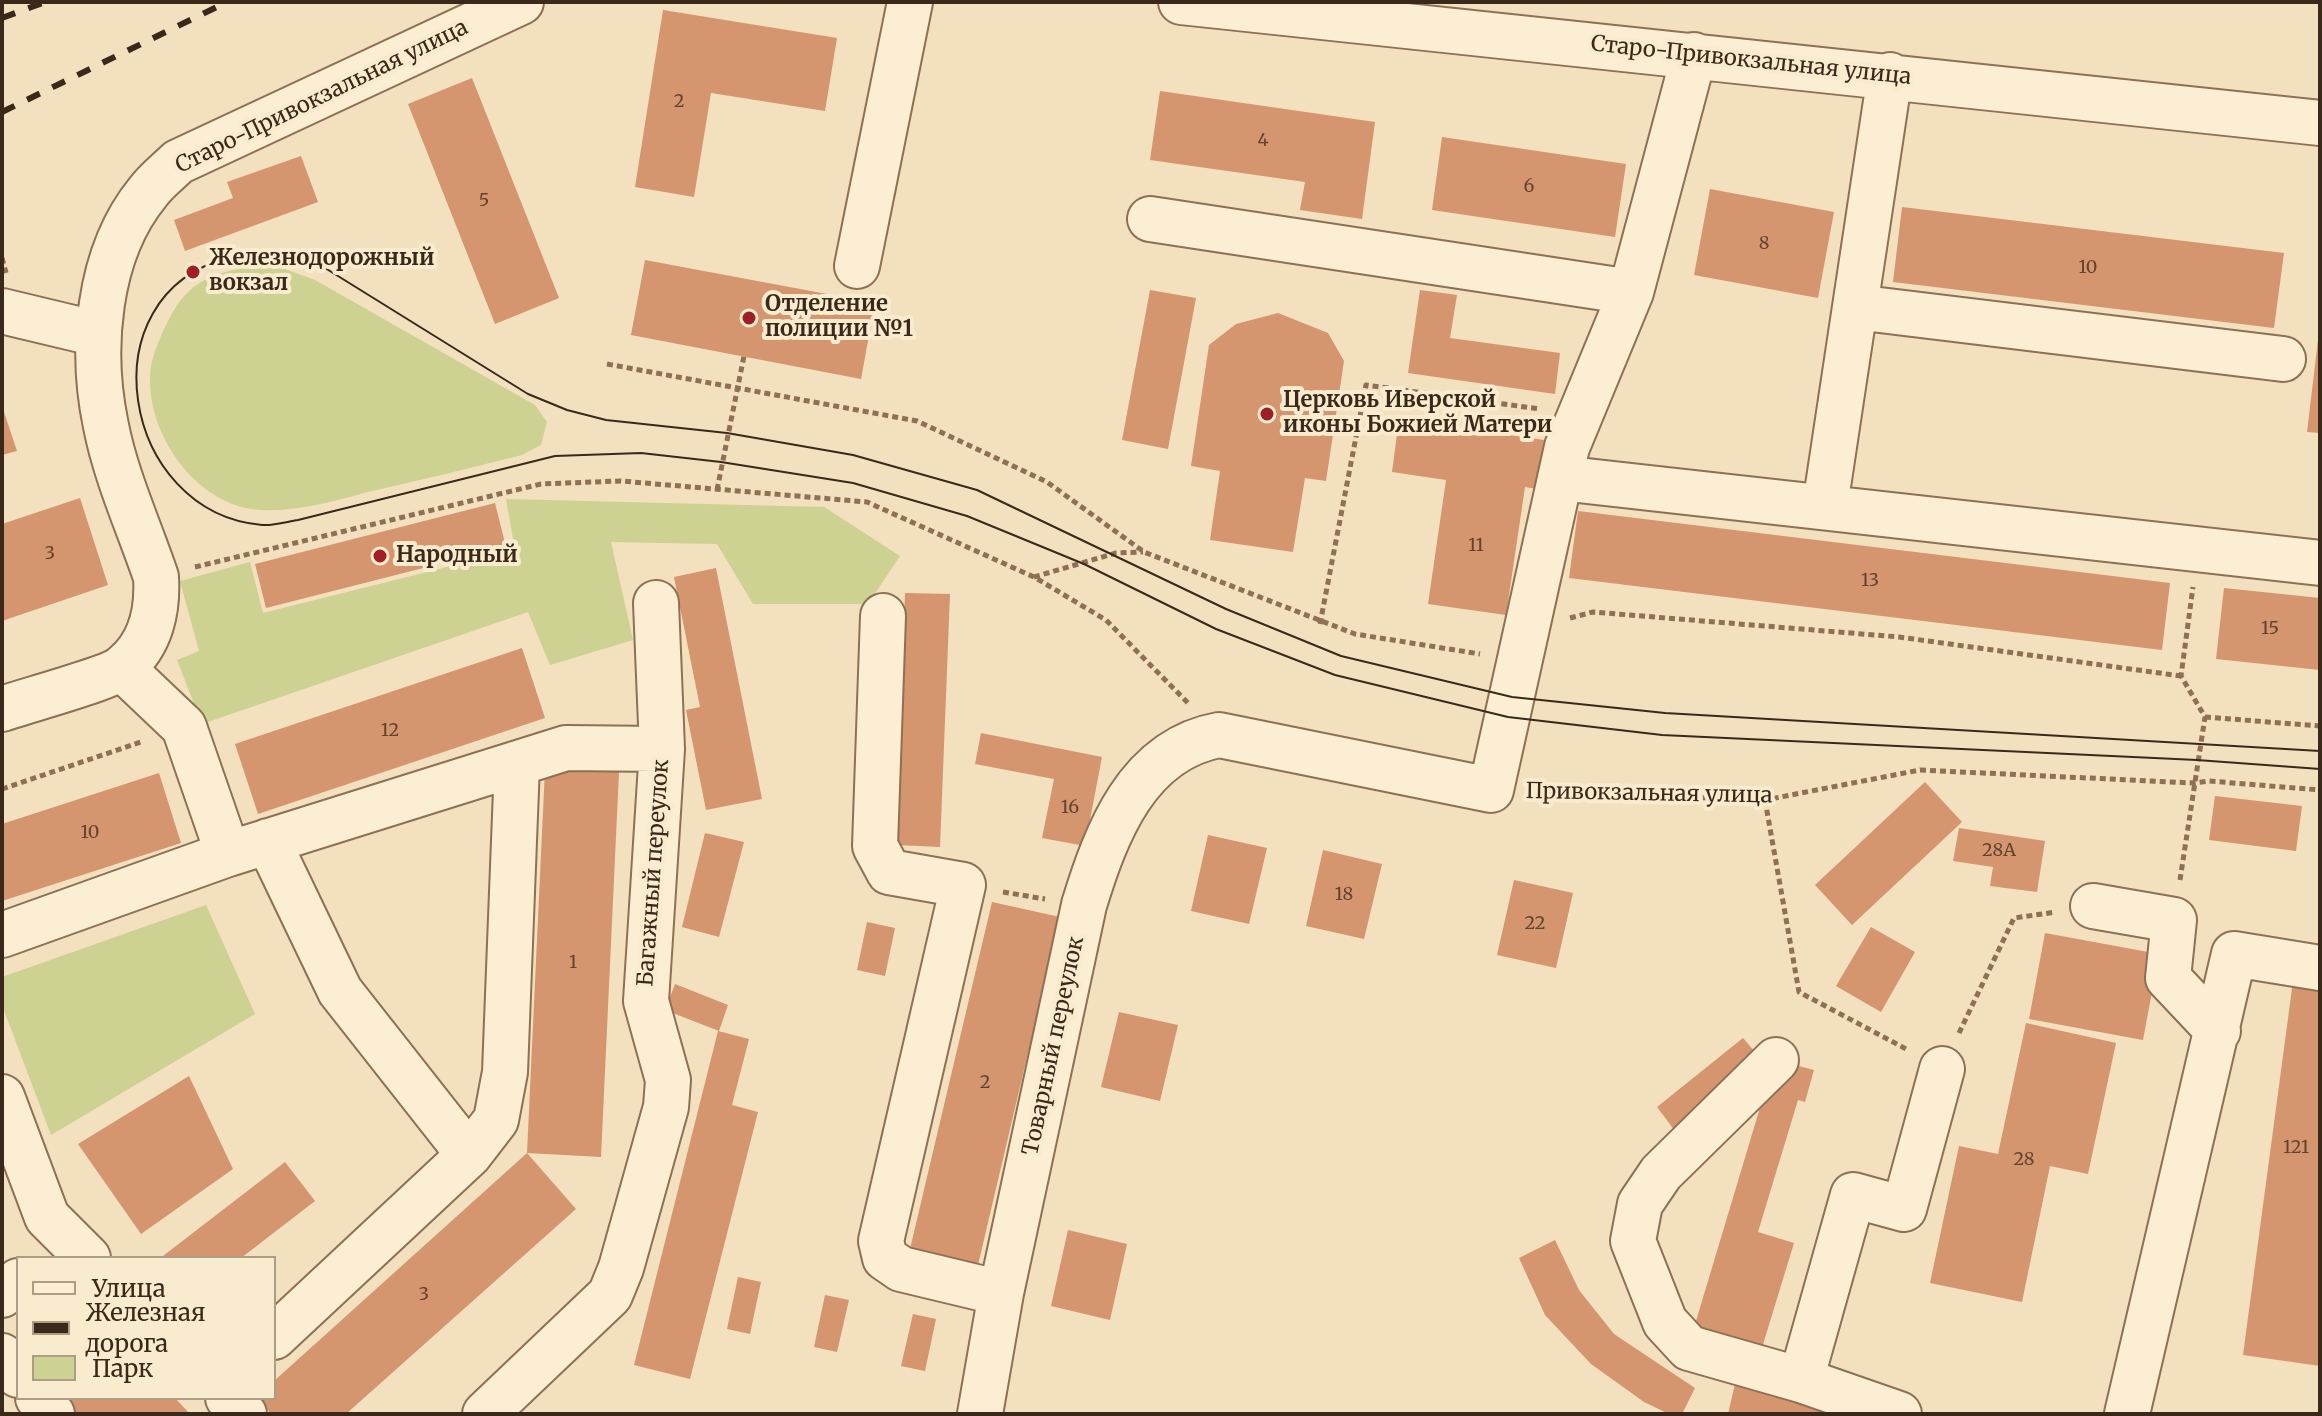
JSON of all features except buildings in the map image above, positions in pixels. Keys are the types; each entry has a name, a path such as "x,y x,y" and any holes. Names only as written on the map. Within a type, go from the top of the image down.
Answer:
{"street":[{"name":"Старо-Привокзальная улица","path":"156,577 106,428 99,383 98,334 106,280 125,230 146,193 178,162 521,2"},
{"path":"857,266 910,2"},
{"name":"Старо-Привокзальная улица","path":"1181,2 2320,123"},
{"path":"1219,735 1491,790 1567,447 1631,292 1694,55"},
{"path":"1825,506 1890,75"},
{"path":"1150,219 1631,292"},
{"path":"1855,307 2283,359"},
{"path":"2,311 98,334"},
{"path":"1560,478 2320,563"},
{"path":"2,709 123,669 151,628 157,599 156,577"},
{"name":"Багажный переулок","path":"485,1414 610,1295 621,1268 666,1107 668,1080 646,1001 662,749 656,603"},
{"path":"883,616 875,846 889,872 963,885 881,1241 885,1258 901,1269 1001,1293"},
{"path":"123,669 184,727 248,848 340,991 469,1155"},
{"name":"Товарный переулок","path":"980,1414 1001,1293 1084,905 1101,849 1130,797 1161,759 1191,740 1219,735"},
{"path":"2,935 248,848 566,748 662,749"},
{"path":"276,1335 469,1155 496,1120 505,1072 517,764"},
{"path":"2093,906 2174,920 2168,978 2218,1031"},
{"path":"2127,1414 2234,954 2320,968"},
{"path":"1776,1060 1661,1173 1640,1204 1633,1241 1665,1322 1689,1348 1801,1380 1899,1414"},
{"path":"1801,1380 1853,1195 1904,1209 1942,1069"},
{"path":"2,1097 47,1217 67,1251"},
{"path":"2,1356 16,1373"}],"path":[{"path":"717,490 744,356"},
{"path":"607,364 917,421 1047,482 1144,552 1320,624 1355,634 1519,660 1570,618 1593,612 1899,637 2181,676"},
{"path":"1320,624 1366,385 1580,415"},
{"path":"156,577 541,484 621,481 867,502 1034,577 1106,620 1219,735"},
{"path":"2174,920 2205,717 2181,676 2198,550"},
{"path":"1034,577 1116,553 1144,552"},
{"path":"2205,717 2320,726"},
{"path":"2,789 184,727"},
{"name":"Привокзальная улица","path":"1491,790 1765,800 1920,770 2193,783 2209,781 2320,790"},
{"path":"1765,800 1799,992 1942,1069 2014,918 2093,906"},
{"path":"963,885 1084,905"}],"green space":[{"path":"274,265 315,280 535,405 547,422 541,445 522,455 302,508 261,510 237,506 215,495 195,480 164,438 150,390 152,360 171,316 193,287 225,272"},
{"path":"506,499 824,507 900,556 868,604 753,604 717,544 611,542 633,640 550,665 528,612 202,724 177,660 199,651 180,581 250,562 263,613 515,550"},
{"path":"206,905 255,1014 51,1135 2,1005 2,977"}],"tram line":[{"path":"2320,751 1665,713 1512,697 1341,656 1226,609 977,490 853,455 727,433 606,420 567,410 528,394 317,263 284,253 262,252 228,258 182,280 153,314 138,356 138,401 151,445 177,483 214,512 262,525 298,520 555,456 641,453 721,462 853,483 967,516 1084,564 1216,629 1335,675 1508,717 1662,735 2197,760 2320,769"}],"railway":[{"path":"2,18 45,2"},
{"path":"2,112 227,2"}],"place":[{"name":"Железнодорожный вокзал","path":"193,272"},
{"name":"Отделение полиции №1","path":"749,318"},
{"name":"Церковь Иверской иконы Божией Матери","path":"1267,414"},
{"name":"Народный","path":"380,556"}]}
